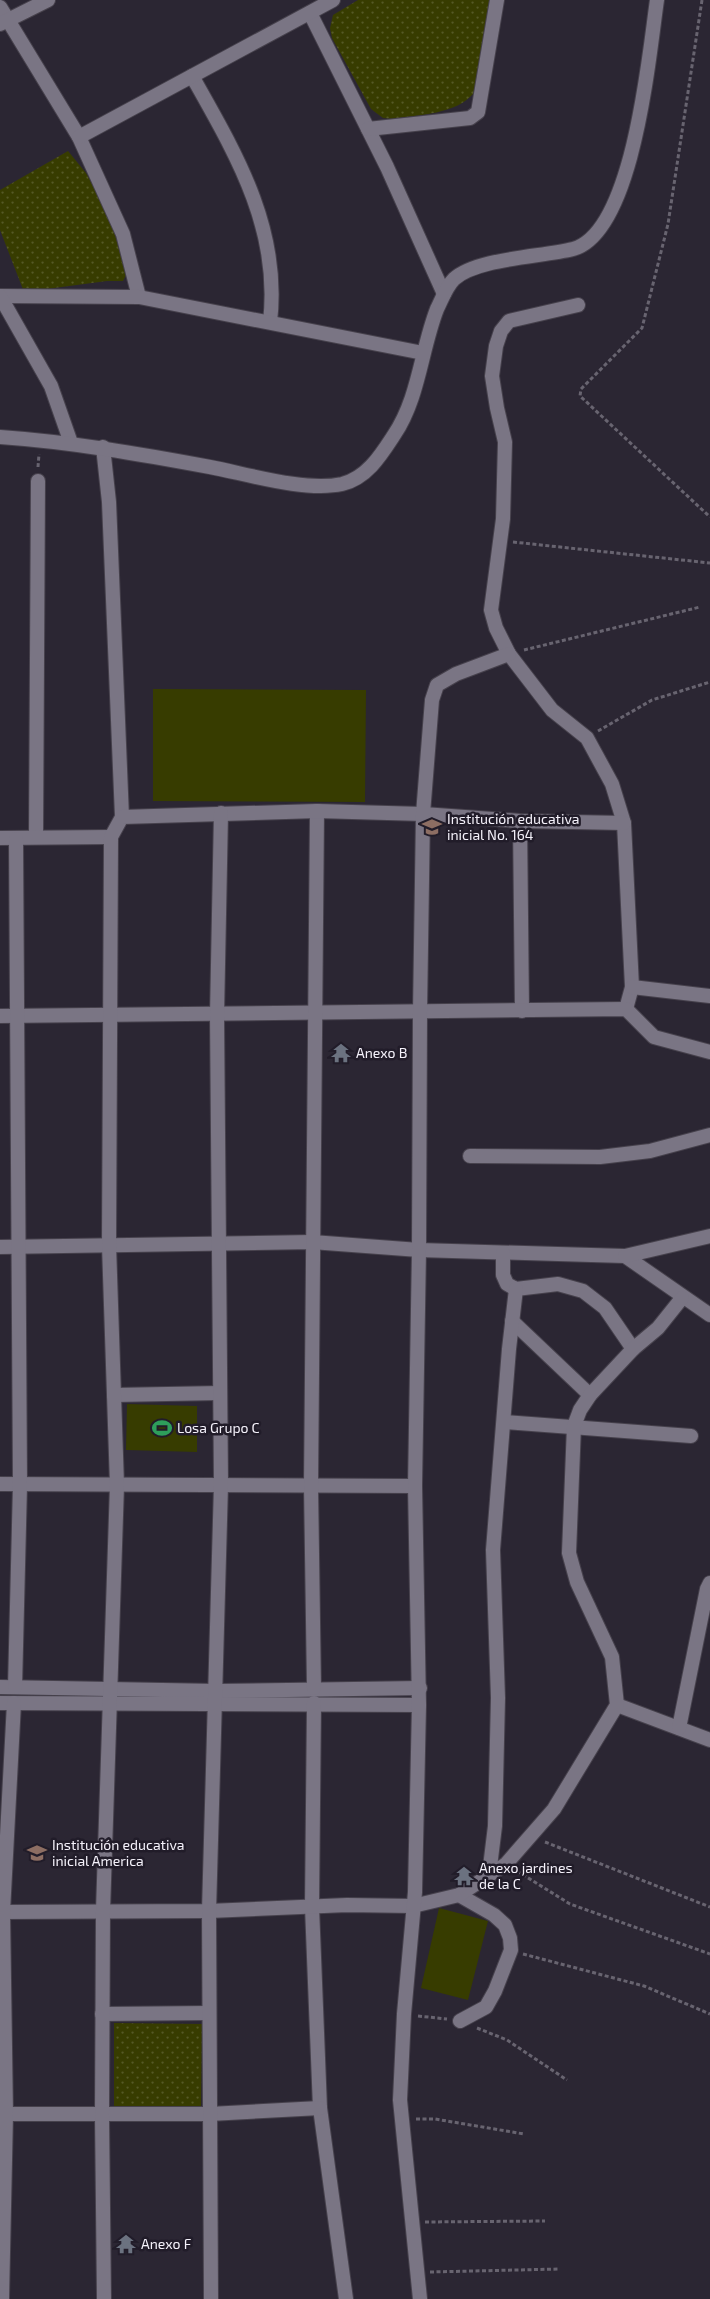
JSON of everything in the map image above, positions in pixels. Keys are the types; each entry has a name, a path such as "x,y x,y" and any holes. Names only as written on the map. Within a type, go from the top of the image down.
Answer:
{"street":[{"path":"3,22 48,0"},
{"path":"79,137 333,0"},
{"path":"368,129 470,118 478,112 497,0"},
{"path":"0,438 104,447 303,485 342,484 360,478 371,467 396,432 415,389 428,332 444,294 454,280 466,271 516,259 576,248 596,234 620,192 642,104 657,0"},
{"path":"0,7 3,22 79,137 123,234 139,297"},
{"path":"310,13 368,129 444,294"},
{"path":"192,76 231,144 258,208 270,253 274,294 270,322"},
{"path":"71,443 51,386 0,296 139,297 423,353"},
{"path":"578,305 509,321 501,331 496,346 492,376 505,442 503,519 491,610 496,628 509,654 552,710 587,738 612,784 624,823 632,987 626,1008"},
{"path":"104,447 109,502 122,818 111,837 109,1245 117,1485 103,1911 102,2115 104,2299"},
{"path":"36,838 38,480"},
{"path":"420,2299 400,2100 404,2014 413,1906 420,1688 415,1486 424,814 432,700 437,685 456,674 509,654"},
{"path":"122,818 317,811 424,814 520,821 624,823"},
{"path":"314,1688 312,1242 317,811"},
{"path":"211,2299 209,1911 222,1485 217,1015 221,813"},
{"path":"520,821 522,1010"},
{"path":"0,838 111,837"},
{"path":"15,1687 20,1485 17,1248 16,838"},
{"path":"632,987 710,996"},
{"path":"0,1016 217,1015 316,1011 420,1012 626,1008 654,1037 710,1052"},
{"path":"470,1156 600,1157 650,1151 710,1135"},
{"path":"0,1247 312,1242 419,1250 625,1256 710,1236"},
{"path":"503,1253 503,1275 507,1284 516,1289 558,1284 583,1291 605,1308 633,1348"},
{"path":"625,1256 682,1298 710,1315"},
{"path":"489,1875 495,1826 498,1698 493,1550 496,1493 516,1289"},
{"path":"2,1912 209,1911 413,1906 459,1895 506,1864 554,1809 617,1705 612,1656 576,1582 569,1553 574,1426 580,1410 590,1395 633,1348 658,1328 682,1298"},
{"path":"512,1321 590,1395"},
{"path":"114,1395 220,1393"},
{"path":"504,1422 691,1436"},
{"path":"0,1484 415,1486"},
{"path":"679,1728 707,1589 710,1583"},
{"path":"0,1687 111,1696"},
{"path":"216,1697 314,1688 420,1688"},
{"path":"2,2299 2,1912 7,1703 111,1696 216,1697 314,1703 419,1705"},
{"path":"314,1703 312,1907 320,2108 346,2299"},
{"path":"617,1705 710,1740"},
{"path":"459,1895 494,1915 505,1925 510,1938 511,1950 495,1991 486,2007 460,2021"},
{"path":"102,2014 209,2013"},
{"path":"3,2114 210,2114 320,2108"}],"path":[{"path":"702,0 668,224 642,328 581,389 580,396 710,517"},
{"path":"38,480 39,440"},
{"path":"500,540 710,563"},
{"path":"509,654 603,633 700,608"},
{"path":"587,738 652,700 710,682"},
{"path":"531,1836 588,1861 710,1907"},
{"path":"506,1864 570,1904 710,1954"},
{"path":"511,1950 644,1986 710,2014"},
{"path":"404,2014 460,2021 507,2040 567,2080"},
{"path":"402,2118 434,2118 524,2134"},
{"path":"413,2222 545,2221"},
{"path":"418,2272 560,2269"}],"green space":[{"path":"358,0 491,0 474,93 457,106 447,110 393,119 383,118 371,109 332,38 330,28 333,15"},
{"path":"68,151 86,173 111,220 126,275 123,281 107,281 24,292 0,230 0,190"},
{"path":"153,689 366,690 365,802 153,801"},
{"name":"Losa Grupo C","path":"127,1404 197,1406 197,1452 126,1450"},
{"path":"439,1908 488,1921 468,2000 421,1988"},
{"path":"114,2023 202,2024 201,2106 114,2107"}],"place":[{"name":"Institución educativa inicial No. 164","path":"432,827"},
{"name":"Anexo B","path":"341,1053"},
{"name":"Losa Grupo C","path":"162,1428"},
{"name":"Institución educativa inicial America","path":"37,1853"},
{"name":"Anexo jardines de la C","path":"464,1876"},
{"name":"Anexo F","path":"126,2244"}]}
